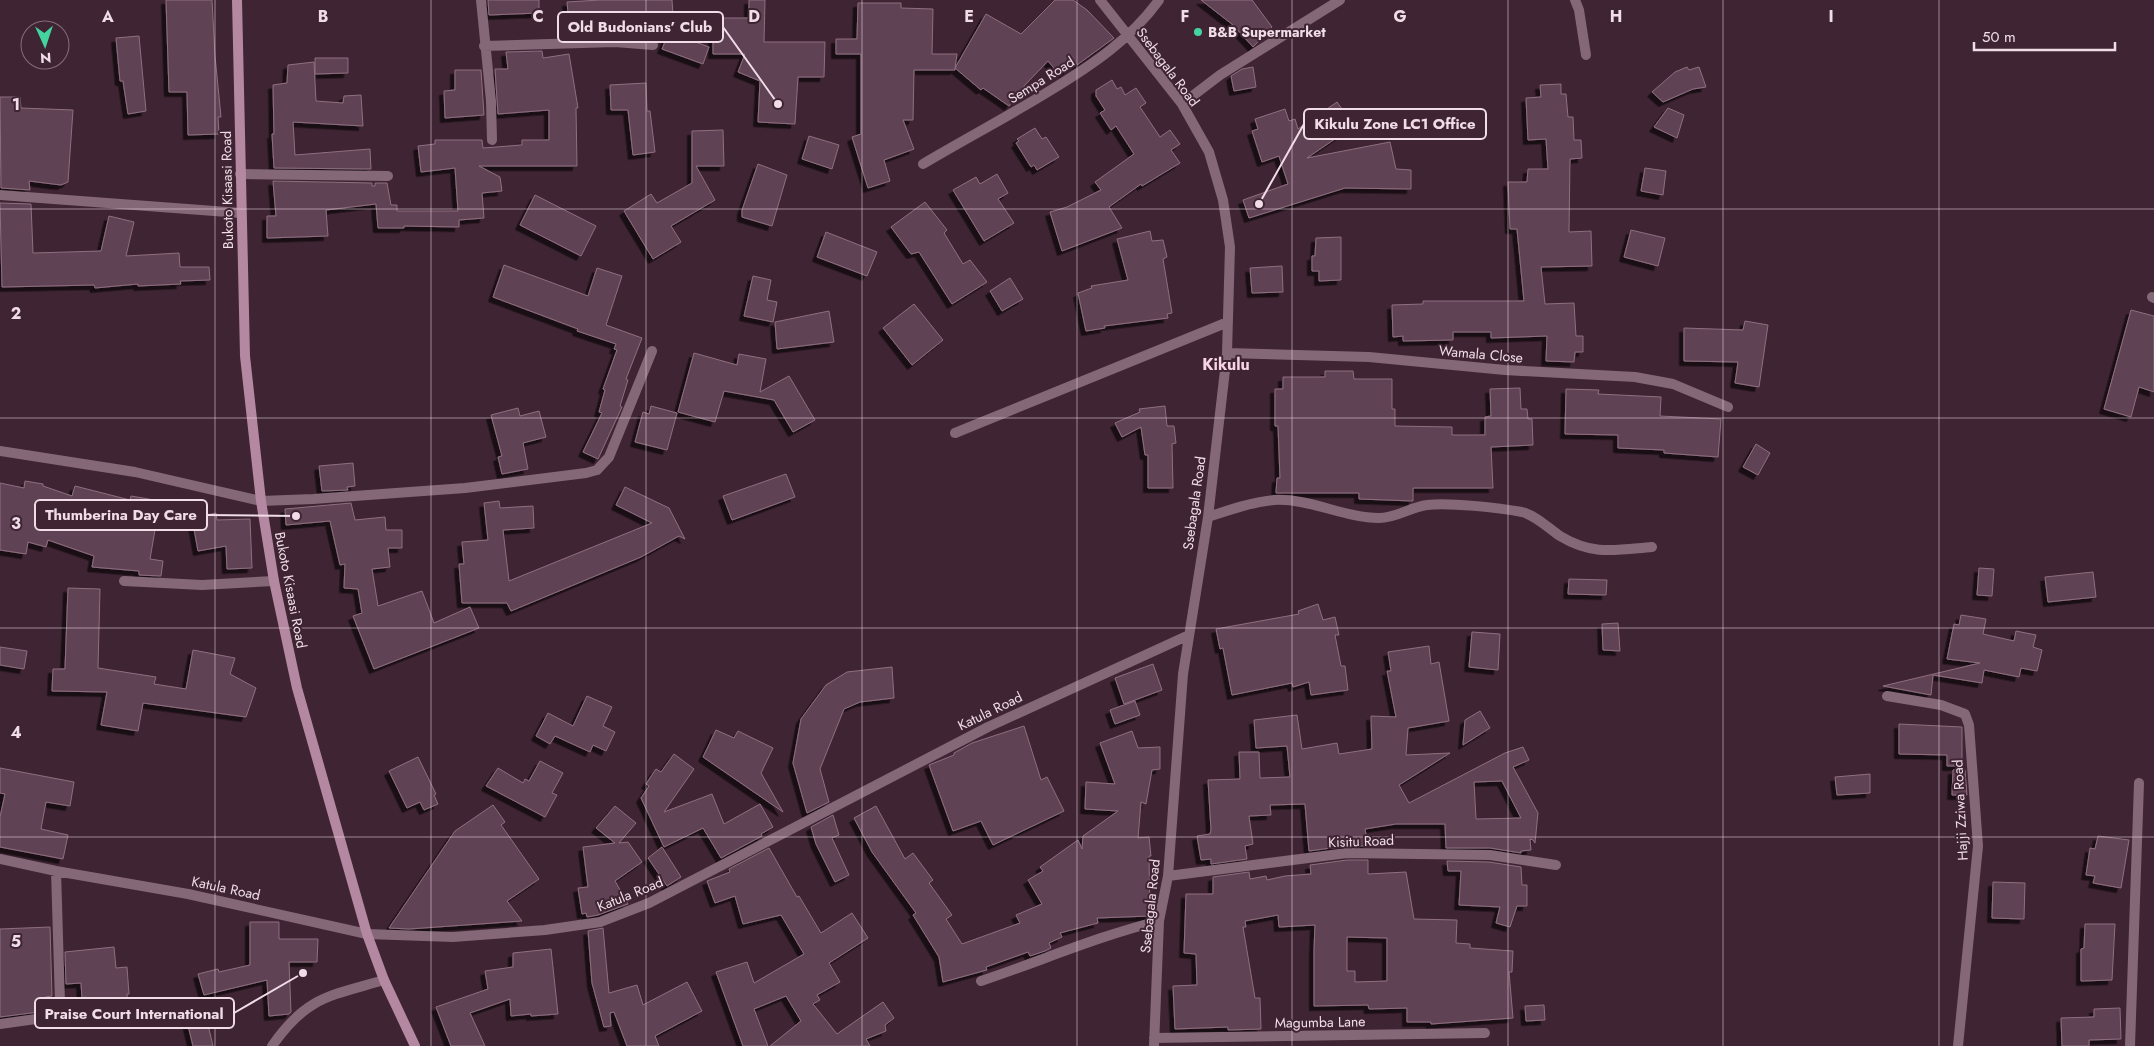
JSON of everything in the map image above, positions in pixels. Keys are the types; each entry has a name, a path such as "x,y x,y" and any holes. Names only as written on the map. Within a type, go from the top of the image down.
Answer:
{"main road":[{"name":"Bukoto Kisaasi Road","path":"237,0 245,356 261,501 274,581 297,688 367,934 384,980 415,1046"}],"street":[{"path":"481,0 484,46 491,102 492,140"},
{"name":"Ssebagala Road","path":"1100,0 1182,104 1208,152 1223,200 1230,247 1227,353 1208,517 1183,674 1168,876 1159,921 1154,1042"},
{"name":"Sempa Road","path":"923,164 1007,117 1099,60 1128,36 1159,0"},
{"path":"1182,104 1220,75 1340,0"},
{"path":"1575,0 1579,10 1586,55"},
{"path":"484,46 615,42 653,44"},
{"path":"240,174 388,176"},
{"path":"0,194 241,213"},
{"path":"955,433 1228,322"},
{"path":"0,451 153,475 261,501 465,488 597,470 609,458 652,351"},
{"name":"Wamala Close","path":"1227,353 1369,357 1505,370 1635,377 1673,384 1728,407"},
{"path":"1208,517 1251,504 1275,500 1373,518 1399,515 1426,505 1444,505 1523,513 1539,520 1561,536 1585,549 1607,550 1652,546"},
{"path":"124,581 202,585 274,581"},
{"name":"Katula Road","path":"0,859 56,871 188,894 367,934 452,936 545,930 600,922 621,915 682,886 988,727 1189,635"},
{"name":"Hajji Zziwa Road","path":"1887,696 1941,706 1965,714 1969,725 1978,846 1964,968 1958,1046"},
{"path":"2130,1046 2138,783"},
{"name":"Kisitu Road","path":"1168,876 1347,852 1490,855 1556,865"},
{"path":"0,1024 50,1017 56,1012 60,1003 56,871"},
{"path":"982,981 1050,958 1114,932 1159,921"},
{"path":"272,1046 294,1018 309,1005 328,996 384,980"},
{"name":"Magumba Lane","path":"1154,1042 1485,1033"}],"building":[{"path":"166,0 212,0 221,117 218,117 219,134 188,135 187,92 169,92"},
{"path":"488,0 539,0 539,13 489,15"},
{"path":"672,0 674,29 570,35 567,2"},
{"path":"749,0 765,0 764,42 825,42 824,77 798,77 795,124 758,122 760,81 738,72 745,54 713,54 713,18 749,18"},
{"path":"1055,0 1073,0 1087,10 1114,38 1064,73 1061,70 1058,73 1048,61 1025,85 1009,106 983,88 981,90 955,68 986,14 1021,34"},
{"path":"1201,0 1252,0 1272,27 1253,47 1233,25"},
{"path":"858,3 901,3 901,8 933,9 932,54 957,54 955,70 914,70 913,120 903,120 914,149 884,160 890,181 868,188 852,137 861,134 861,54 836,54 836,39 857,39"},
{"path":"669,32 709,47 703,64 662,49"},
{"path":"139,36 146,111 128,114 123,81 120,81 116,38"},
{"path":"542,51 543,58 569,54 578,108 576,108 577,166 479,166 500,177 502,191 482,193 484,218 459,220 459,227 404,226 404,228 378,228 376,204 326,210 328,236 267,238 267,216 276,216 273,181 372,183 372,186 375,186 375,183 387,183 391,205 397,205 397,211 458,211 455,168 421,172 418,146 435,144 435,140 482,140 483,148 522,145 522,140 549,140 549,110 498,114 495,69 508,69 506,52"},
{"path":"315,58 348,58 348,73 315,74"},
{"path":"314,62 316,101 343,103 344,96 361,95 363,126 293,122 295,155 370,149 371,169 274,168 272,134 274,134 273,85 287,83 288,65"},
{"path":"1253,67 1256,87 1234,91 1231,76 1242,69"},
{"path":"1687,67 1689,70 1699,67 1706,87 1693,89 1663,102 1652,92 1675,72"},
{"path":"455,70 481,70 484,115 445,118 444,91 455,90"},
{"path":"1112,80 1117,89 1121,87 1125,95 1136,88 1146,103 1140,107 1160,137 1170,130 1180,144 1171,150 1180,163 1142,186 1141,184 1109,207 1122,228 1062,251 1050,212 1067,207 1101,190 1095,182 1134,154 1116,126 1111,130 1100,113 1105,110 1096,96 1096,90"},
{"path":"646,83 647,111 650,111 655,152 633,155 628,110 611,110 610,85"},
{"path":"1561,84 1561,94 1566,94 1568,117 1573,117 1574,140 1581,140 1582,158 1570,159 1569,232 1591,231 1592,266 1541,267 1545,304 1574,303 1576,336 1583,336 1583,352 1575,352 1574,362 1546,361 1547,336 1491,338 1491,332 1453,332 1453,340 1403,341 1403,336 1393,337 1392,305 1423,304 1423,301 1524,301 1517,229 1510,229 1508,182 1527,182 1528,169 1548,169 1546,139 1528,140 1526,98 1541,97 1540,85"},
{"path":"0,97 20,97 21,108 73,110 68,182 61,185 29,181 30,190 1,188"},
{"path":"1337,102 1354,126 1307,158 1390,142 1396,169 1411,170 1411,189 1345,188 1249,218 1243,200 1288,184 1279,156 1262,162 1252,131 1258,129 1255,119 1285,109 1289,121 1295,119 1298,129"},
{"path":"1668,108 1684,115 1677,138 1654,127"},
{"path":"1035,128 1042,139 1046,137 1059,157 1037,170 1034,165 1031,167 1016,143 1019,141 1017,139"},
{"path":"723,130 724,166 696,166 715,200 671,226 681,242 653,259 624,211 651,194 657,203 692,183 692,131"},
{"path":"809,136 839,145 832,169 802,159"},
{"path":"758,164 787,175 772,226 742,217 742,210"},
{"path":"1645,168 1666,171 1663,195 1641,191"},
{"path":"997,174 1008,193 998,199 1014,223 984,241 953,190 976,177 980,184"},
{"path":"535,195 596,226 581,256 520,225"},
{"path":"925,202 947,230 944,233 963,264 970,260 987,282 952,304 919,252 911,254 891,227"},
{"path":"0,203 31,204 33,253 101,251 109,216 134,222 126,256 179,253 180,267 209,267 210,280 180,281 181,284 138,286 138,284 95,288 94,285 2,287"},
{"path":"1631,230 1665,238 1658,266 1624,257"},
{"path":"1150,231 1152,241 1163,240 1167,257 1163,259 1172,313 1167,314 1168,318 1104,326 1105,328 1086,331 1078,293 1092,288 1091,286 1128,280 1117,239"},
{"path":"826,232 877,252 867,276 817,257"},
{"path":"1341,237 1341,280 1319,281 1319,271 1312,271 1312,256 1315,256 1316,238"},
{"path":"504,265 588,296 597,268 622,276 606,325 642,338 626,379 628,380 620,406 622,407 598,459 583,452 602,413 599,412 605,390 603,389 617,350 614,349 616,344 577,331 578,329 493,297"},
{"path":"1282,266 1283,292 1252,293 1250,268"},
{"path":"753,276 771,280 767,300 777,302 773,322 744,316"},
{"path":"1010,278 1023,299 1002,311 990,291"},
{"path":"914,304 943,340 912,365 883,328"},
{"path":"2131,310 2154,316 2154,392 2139,387 2131,417 2104,409"},
{"path":"829,311 834,342 777,349 775,322"},
{"path":"1745,321 1768,325 1759,387 1735,383 1738,362 1684,361 1684,328 1743,330"},
{"path":"694,353 737,365 739,354 766,359 760,392 789,376 815,420 793,432 774,400 724,391 715,422 678,412"},
{"path":"1325,371 1353,371 1354,379 1392,379 1392,409 1395,409 1395,426 1452,427 1452,435 1485,435 1485,417 1491,416 1490,389 1520,388 1521,409 1527,409 1528,419 1532,419 1533,445 1491,447 1493,488 1413,488 1413,501 1359,499 1359,493 1276,493 1277,478 1280,478 1278,426 1275,426 1275,389 1283,389 1283,377 1325,377"},
{"path":"1566,389 1599,390 1598,394 1661,397 1660,416 1721,419 1718,457 1664,453 1664,450 1618,448 1618,435 1565,434"},
{"path":"651,406 677,413 667,450 635,442 643,412 649,414"},
{"path":"1165,406 1167,426 1174,426 1176,443 1172,444 1173,488 1148,488 1148,455 1145,455 1141,427 1122,437 1115,423 1140,412 1139,409"},
{"path":"518,408 520,416 539,411 546,437 523,443 528,469 502,474 498,457 502,456 491,415"},
{"path":"1756,444 1770,453 1758,475 1743,467"},
{"path":"353,463 355,486 347,487 348,490 322,491 319,466"},
{"path":"786,474 795,497 732,520 723,496"},
{"path":"25,481 43,484 43,486 72,496 75,486 130,500 131,496 160,501 150,559 163,561 161,576 139,575 139,571 92,567 94,556 48,540 46,547 28,542 26,554 0,550 0,483 24,488"},
{"path":"625,487 669,508 685,539 679,536 641,557 511,611 507,603 462,603 459,564 464,564 462,542 488,540 484,503 499,501 500,508 533,506 534,528 503,530 509,581 652,523 616,505"},
{"path":"351,503 355,520 385,517 386,530 402,530 402,548 388,548 390,567 372,569 378,606 422,591 434,623 470,607 479,628 374,669 353,616 362,613 358,589 344,588 345,564 340,565 330,521 286,525 285,509"},
{"path":"216,513 217,520 250,519 252,568 227,569 226,546 198,551 192,518"},
{"path":"1979,568 1994,569 1992,596 1977,595"},
{"path":"2093,572 2096,597 2048,602 2045,577"},
{"path":"1569,579 1607,580 1606,595 1568,594"},
{"path":"68,588 100,589 98,668 156,677 154,684 186,689 193,650 235,658 230,674 256,688 246,717 143,703 138,731 101,725 107,692 52,691 53,669 65,669"},
{"path":"1318,604 1323,620 1335,617 1339,635 1335,635 1341,666 1345,666 1348,690 1311,695 1309,682 1293,687 1292,683 1232,695 1223,648 1220,649 1216,629 1299,614 1298,611"},
{"path":"1961,615 1986,619 1983,634 2014,641 2016,631 2036,635 2033,647 2042,650 2037,671 2021,668 2019,677 1984,670 1982,683 1933,675 1931,695 1883,686 1980,663 1947,659 1954,624 1959,625"},
{"path":"1618,623 1620,651 1603,650 1602,624"},
{"path":"1472,632 1500,634 1498,670 1469,667"},
{"path":"1429,646 1431,664 1439,662 1449,721 1408,728 1406,755 1450,753 1399,785 1409,803 1505,753 1523,747 1529,760 1513,767 1538,813 1535,843 1530,839 1531,850 1521,851 1521,853 1490,848 1446,848 1445,824 1396,824 1365,829 1368,846 1346,846 1309,851 1305,804 1270,805 1271,815 1249,816 1253,844 1245,846 1247,859 1211,864 1211,859 1201,860 1197,836 1210,834 1211,830 1208,780 1240,779 1239,752 1259,752 1260,778 1290,777 1287,746 1256,748 1254,720 1297,715 1302,749 1337,743 1339,754 1372,749 1371,716 1396,717 1387,671 1391,671 1388,652","holes":["1502,781 1521,818 1476,819 1474,782"]},
{"path":"0,647 27,651 24,669 0,665"},
{"path":"1153,664 1162,690 1124,704 1115,678"},
{"path":"892,667 894,698 860,702 844,709 820,769 829,802 807,813 793,763 801,719 826,685 847,672"},
{"path":"587,696 612,707 603,726 615,732 606,751 593,745 590,752 555,736 550,744 536,736 548,713 573,726"},
{"path":"1135,701 1140,715 1115,724 1110,710"},
{"path":"1480,711 1490,728 1463,745 1465,720"},
{"path":"1899,724 1962,727 1962,766 1947,766 1947,755 1899,754"},
{"path":"1024,726 1041,780 1047,777 1064,811 993,845 981,821 953,831 929,765 954,755 954,753 972,743"},
{"path":"716,730 734,738 738,731 773,748 761,773 783,812 703,757"},
{"path":"1132,731 1138,748 1160,747 1160,769 1152,770 1146,804 1141,802 1138,838 1149,837 1151,856 1149,856 1150,916 1097,918 1098,923 1060,933 1062,937 1049,943 1051,948 1045,951 1030,956 1028,952 986,967 987,970 943,982 939,957 913,915 916,913 872,852 854,818 876,806 905,859 913,853 933,880 929,883 952,915 946,919 962,944 1020,923 1016,915 1042,904 1028,880 1043,871 1040,867 1078,840 1082,849 1083,836 1118,811 1085,809 1086,782 1115,784 1100,743"},
{"path":"674,754 694,769 664,812 712,794 724,824 760,804 773,827 761,834 762,836 721,858 703,828 664,847 641,798 649,786 646,784 656,769 661,772"},
{"path":"418,757 436,794 434,795 438,804 424,810 420,802 407,808 389,771"},
{"path":"540,761 563,773 552,793 557,795 545,817 486,786 498,768 523,783 525,779 529,781"},
{"path":"0,768 74,782 70,806 46,802 41,829 68,835 63,859 0,847 0,817 5,794 0,793"},
{"path":"1953,770 1965,770 1967,795 1952,795"},
{"path":"1870,774 1870,793 1837,795 1835,777"},
{"path":"493,805 505,822 501,825 539,879 507,901 522,921 409,929 389,928 455,831"},
{"path":"615,806 636,823 619,843 628,842 642,862 615,881 628,904 587,917 586,913 582,914 578,888 588,887 583,847 615,843 596,828"},
{"path":"833,815 839,835 832,838 849,875 835,882 816,844 811,827"},
{"path":"2098,836 2129,840 2121,888 2093,883 2095,876 2086,875 2090,848 2095,849"},
{"path":"662,847 681,877 667,886 648,858"},
{"path":"769,848 797,897 799,896 821,933 852,913 868,938 829,963 840,982 817,995 820,1000 813,1004 837,1034 883,1002 894,1018 885,1025 886,1031 866,1039 870,1046 770,1046 801,1021 786,996 754,1009 768,1046 743,1046 716,972 747,962 754,983 804,954 781,915 743,924 735,896 715,903 707,881 730,872 729,869"},
{"path":"1347,860 1368,860 1368,874 1406,872 1414,919 1457,920 1456,943 1470,944 1470,948 1513,951 1512,972 1509,972 1513,1018 1431,1024 1431,1022 1407,1022 1407,1008 1369,1009 1368,1005 1314,1006 1315,925 1279,927 1278,915 1245,921 1246,927 1243,927 1255,998 1260,998 1261,1029 1228,1030 1228,1027 1175,1029 1173,986 1197,985 1196,954 1184,953 1186,894 1213,894 1213,877 1249,872 1250,879 1266,876 1267,880 1285,876 1311,874 1310,865","holes":["1347,937 1387,938 1387,981 1355,982 1355,971 1347,971"]},
{"path":"1447,861 1489,862 1521,867 1522,885 1527,885 1527,906 1517,906 1510,927 1496,923 1500,907 1459,905 1461,871 1448,871"},
{"path":"1993,882 2025,883 2024,919 1992,918"},
{"path":"250,922 279,922 279,939 318,939 317,962 289,962 291,1012 289,1014 269,1016 267,980 204,995 198,974 218,969 219,972 250,965"},
{"path":"2085,924 2115,924 2112,980 2081,981 2081,949 2084,948"},
{"path":"50,927 52,996 45,997 46,1011 0,1017 0,929"},
{"path":"603,928 609,993 637,985 643,1005 687,982 702,1011 655,1036 659,1046 627,1046 614,1012 610,1013 611,1026 604,1027 592,983 588,931"},
{"path":"114,947 116,968 127,967 128,1016 88,1019 86,997 82,998 81,983 66,984 65,952"},
{"path":"551,949 558,1014 511,1016 510,999 470,1013 485,1046 451,1046 436,1007 488,989 485,971 513,967 513,953"},
{"path":"203,1004 213,1046 193,1046 184,1009"},
{"path":"1544,1005 1545,1020 1526,1021 1525,1006"},
{"path":"2120,1008 2121,1039 2089,1040 2089,1046 2062,1046 2061,1018 2094,1017 2094,1009"}],"place":[{"name":"B&B Supermarket","path":"1198,32"},
{"name":"Old Budonians’ Club","path":"778,104"},
{"name":"Kikulu Zone LC1 Office","path":"1259,204"},
{"name":"Thumberina Day Care","path":"296,516"},
{"name":"Praise Court International","path":"303,973"}],"district":[{"name":"Kikulu","path":"1226,364"}]}
